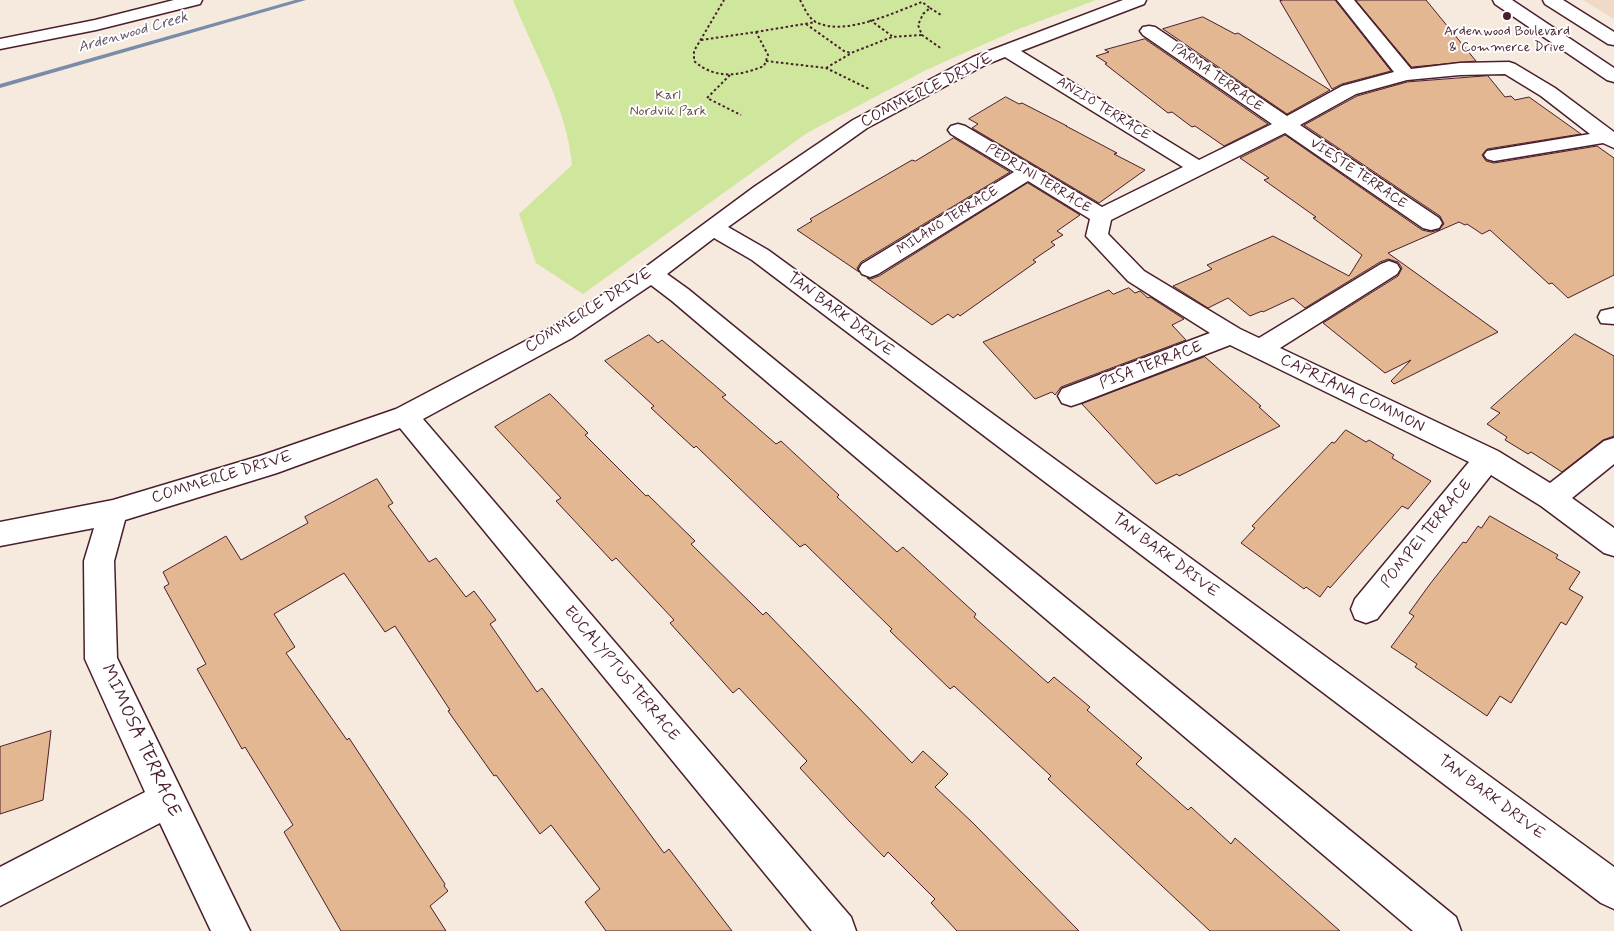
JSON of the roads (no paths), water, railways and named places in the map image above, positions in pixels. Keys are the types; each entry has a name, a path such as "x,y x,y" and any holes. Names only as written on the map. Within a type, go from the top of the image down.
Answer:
{"street":[{"path":"0,44 96,25 194,0"},
{"name":"COMMERCE DRIVE","path":"0,534 113,512 267,465 405,416 563,332 651,274 761,192 860,124 979,61 1138,0"},
{"path":"1345,0 1406,75"},
{"path":"1501,0 1614,76"},
{"path":"1551,0 1614,40"},
{"name":"PARMA TERRACE","path":"1149,31 1285,125"},
{"name":"ANZIO TERRACE","path":"1008,51 1198,168"},
{"path":"1099,226 1198,168 1285,125 1349,90 1406,75 1460,68 1508,68 1548,92 1610,139"},
{"name":"VIESTE TERRACE","path":"1285,125 1431,224"},
{"name":"PEDRINI TERRACE","path":"958,130 1027,172 1099,226"},
{"path":"1494,155 1610,139"},
{"name":"MILANO TERRACE","path":"870,269 1027,172"},
{"name":"CAPRIANA COMMON","path":"1099,226 1136,276 1230,336 1488,459 1551,498 1614,544"},
{"name":"TAN BARK DRIVE","path":"714,228 760,255 1614,890"},
{"path":"1260,349 1389,268"},
{"path":"651,274 680,295 1442,931"},
{"name":"PISA TERRACE","path":"1071,396 1230,336"},
{"name":"EUCALYPTUS TERRACE","path":"405,416 837,931"},
{"path":"1551,498 1614,449"},
{"name":"POMPEI TERRACE","path":"1366,609 1488,459"},
{"name":"MIMOSA TERRACE","path":"113,512 99,561 101,659 166,800 231,931"},
{"path":"0,888 166,800"}],"waterway":[{"name":"Ardenwood Creek","path":"0,86 303,0"}],"place":[{"name":"Ardenwood Boulevard & Commerce Drive","path":"1507,16"}],"park label":[{"name":"Karl Nordvik Park","path":"668,104"}]}
